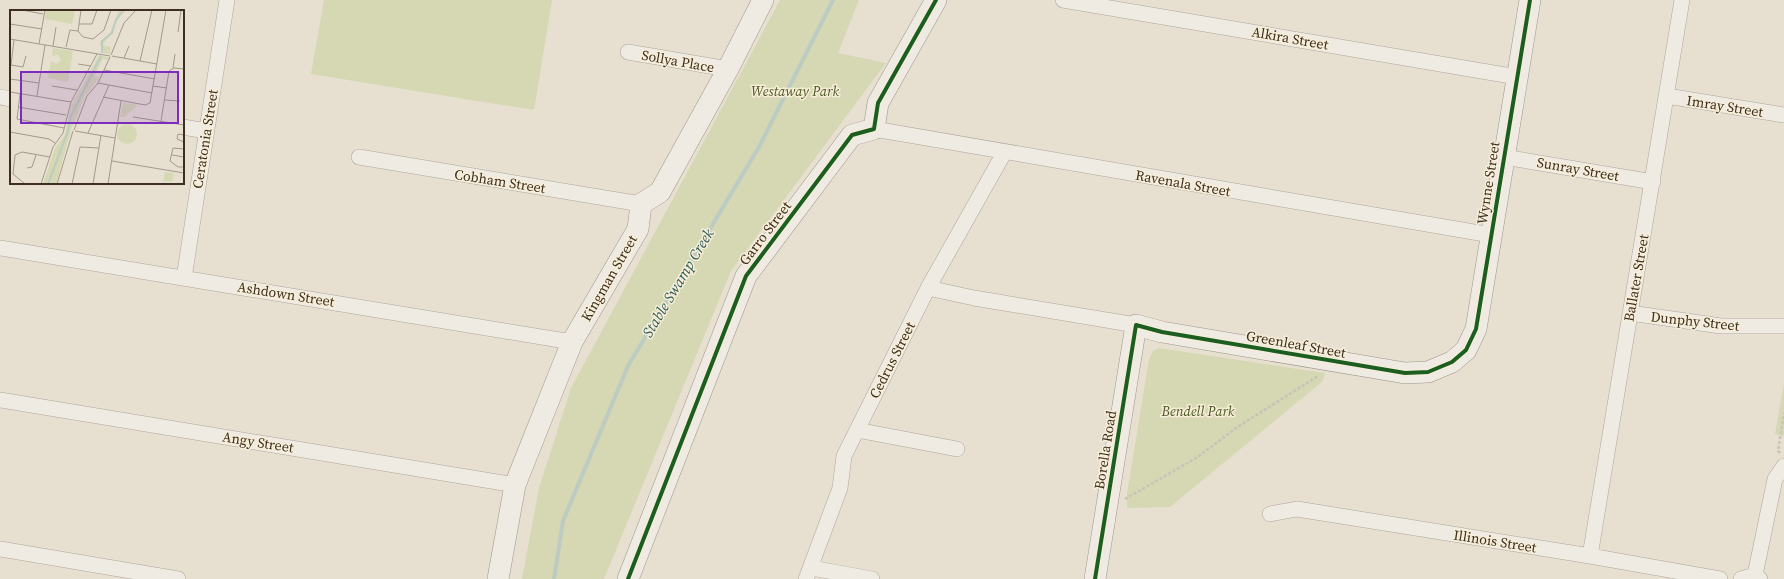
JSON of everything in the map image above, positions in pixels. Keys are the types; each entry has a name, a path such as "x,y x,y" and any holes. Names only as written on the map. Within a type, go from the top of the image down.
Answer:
{"street":[{"name":"Ceratonia Street","path":"184,278 227,0"},
{"path":"641,204 660,192 728,69 763,0"},
{"path":"874,129 878,103 936,0"},
{"name":"Alkira Street","path":"1063,0 1517,77"},
{"name":"Wynne Street","path":"1452,362 1466,350 1476,329 1530,0"},
{"name":"Ballater Street","path":"1590,556 1682,0"},
{"name":"Sollya Place","path":"628,52 728,69"},
{"name":"Imray Street","path":"1667,96 1784,115"},
{"path":"0,97 10,99"},
{"path":"184,127 206,131"},
{"name":"Ravenala Street","path":"874,129 1004,153 1491,235"},
{"name":"Garro Street","path":"628,579 746,276 852,135 874,129"},
{"name":"Cedrus Street","path":"809,573 840,488 844,456 928,288 1004,153"},
{"name":"Cobham Street","path":"359,157 641,204"},
{"name":"Sunray Street","path":"1504,157 1653,182"},
{"name":"Kingman Street","path":"498,579 515,485 572,342 638,229 641,204"},
{"name":"Ashdown Street","path":"0,248 572,342"},
{"name":"Greenleaf Street","path":"928,288 974,298 1136,325 1162,332 1405,373 1428,372 1452,362"},
{"name":"Dunphy Street","path":"1630,313 1721,326 1784,326"},
{"name":"Borella Road","path":"1095,579 1136,325"},
{"name":"Angy Street","path":"0,400 515,485"},
{"path":"857,430 957,449"},
{"path":"1752,578 1775,479 1784,466"},
{"name":"Illinois Street","path":"1270,514 1297,509 1590,556 1720,579"},
{"path":"0,549 178,579"},
{"path":"809,573 872,579"}],"path":[{"path":"1124,499 1196,458 1236,428 1314,377 1320,375"},
{"path":"1784,413 1778,451 1784,457"}],"green space":[{"path":"324,0 552,0 534,110 311,74"},
{"name":"Westaway Park","path":"780,0 859,0 838,53 886,63 731,271 604,579 522,579 539,488 571,388"},
{"name":"Bendell Park","path":"1159,348 1325,373 1323,381 1170,507 1127,508 1127,494 1149,359 1153,351"},
{"path":"1784,384 1784,436 1775,434"}],"waterway":[{"name":"Stable Swamp Creek","path":"554,579 563,521 628,366 759,147 833,0"}],"cycle path":[{"path":"628,579 746,276 852,135 874,129 878,103 936,0"},
{"path":"1095,579 1136,325 1162,332 1405,373 1428,372 1452,362 1466,350 1476,329 1530,0"}]}
